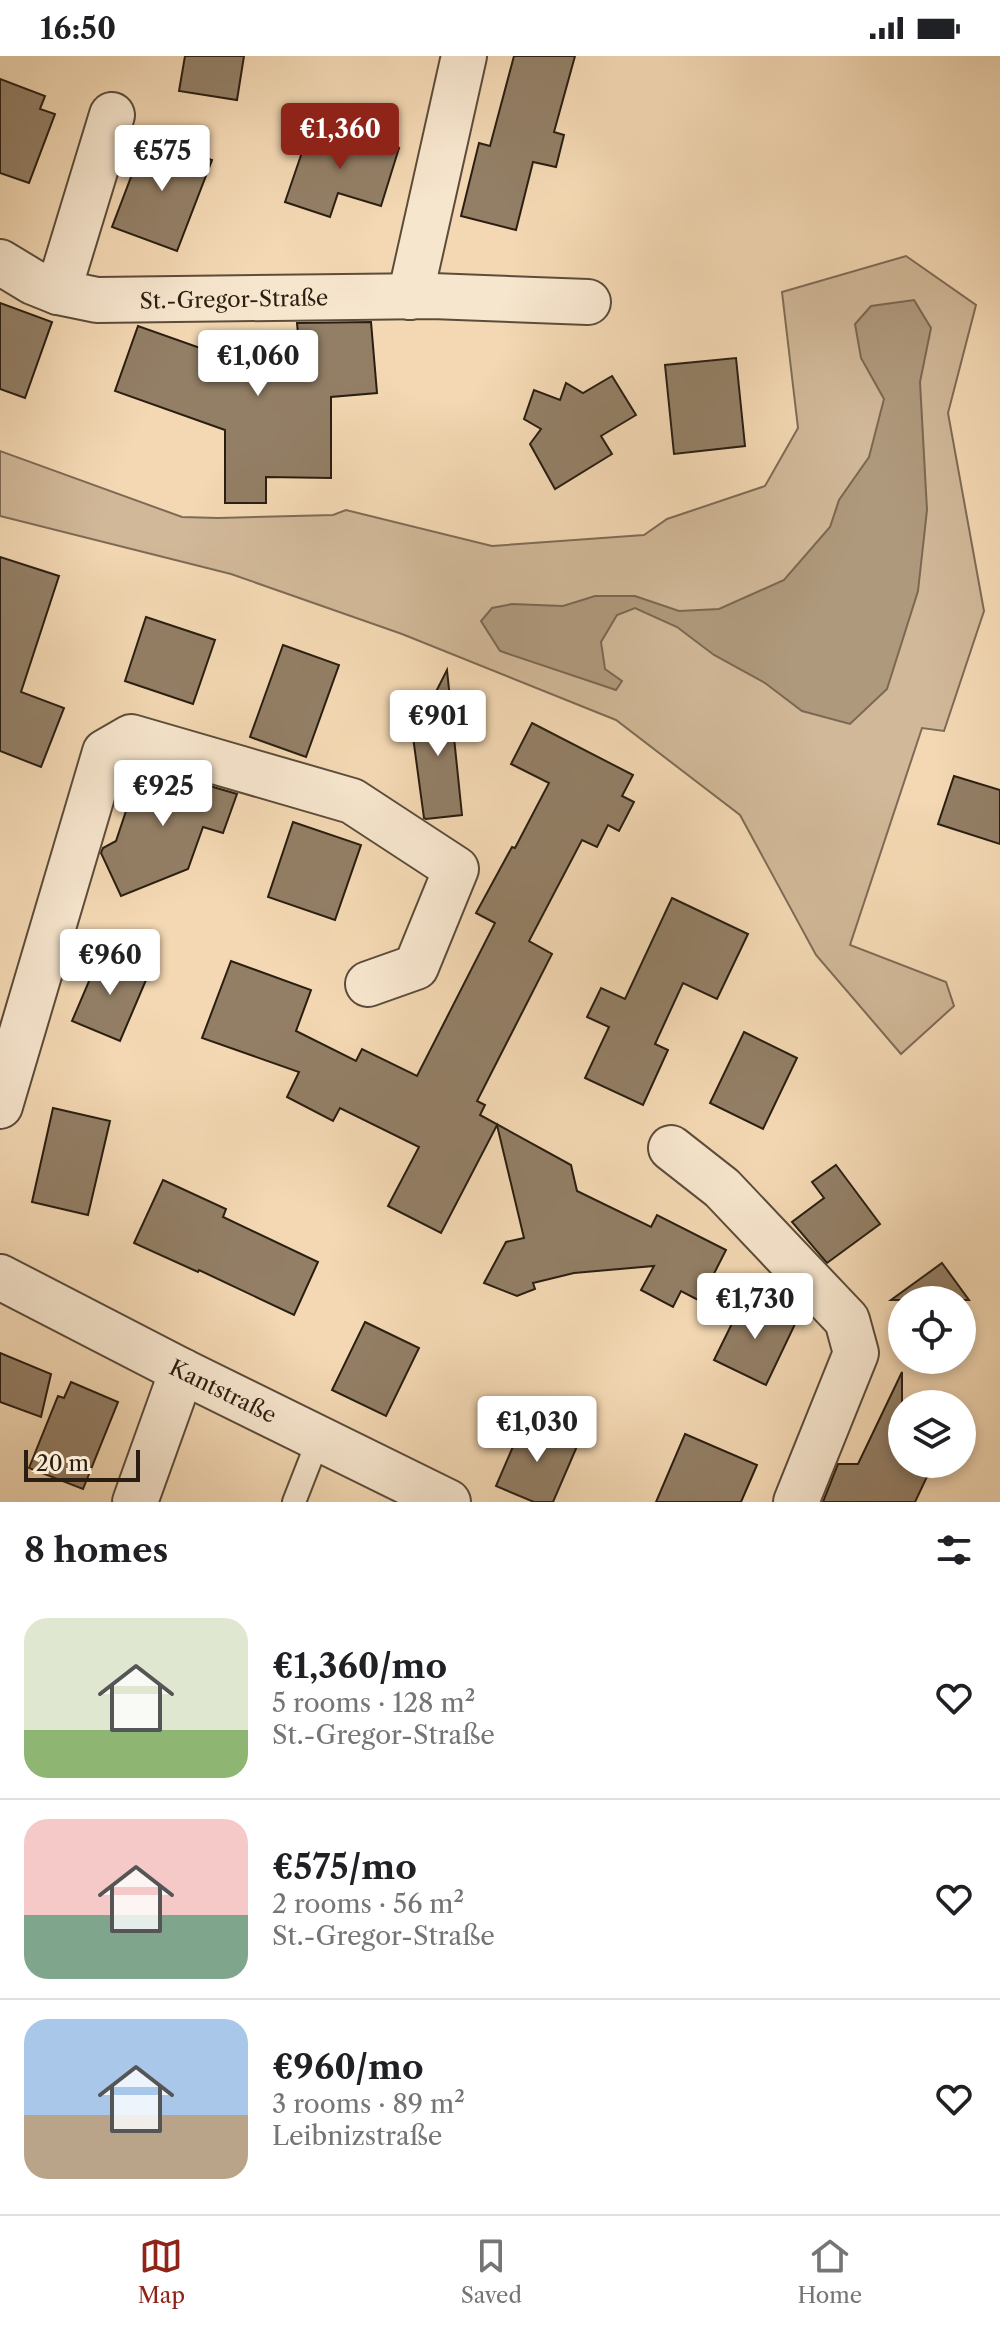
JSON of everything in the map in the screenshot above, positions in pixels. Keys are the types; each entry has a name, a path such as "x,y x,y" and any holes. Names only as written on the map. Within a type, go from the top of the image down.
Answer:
{"street":[{"path":"410,297 464,56"},
{"path":"58,292 112,115"},
{"name":"St.-Gregor-Straße","path":"0,262 33,282 58,292 97,300 410,297 588,302"},
{"path":"0,1106 105,752 131,737 352,801 456,869 416,967 368,984"},
{"path":"671,1148 722,1188 847,1320 856,1353 796,1502"},
{"name":"Kantstraße","path":"0,1277 448,1502"},
{"path":"135,1502 182,1371"}],"lane":[{"path":"294,1502 319,1438"}],"shaded area":[{"path":"906,256 976,305 948,413 984,611 944,731 922,728 850,945 946,982 954,1006 901,1054 816,955 740,815 616,720 402,634 231,574 0,516 0,451 182,517 333,515 346,510 492,546 644,535 667,519 765,486 798,428 782,292"},
{"path":"914,300 931,328 920,382 927,510 918,591 887,689 850,724 802,711 765,683 714,655 677,627 635,608 617,615 601,642 605,669 622,681 616,690 500,651 481,621 492,608 512,604 563,606 595,596 635,596 679,611 719,609 784,580 830,527 839,500 869,457 884,399 861,358 855,324 871,306"}],"building":[{"path":"185,56 244,56 237,100 179,91"},
{"path":"514,56 575,56 554,132 564,135 556,167 533,162 516,230 461,216 479,143 490,146"},
{"path":"0,79 45,96 40,109 55,114 29,183 0,173"},
{"path":"311,126 356,141 358,135 399,148 381,206 338,193 330,217 285,202"},
{"path":"147,135 212,160 177,251 112,227"},
{"path":"0,303 52,322 25,398 0,389"},
{"path":"371,322 377,393 331,397 331,478 266,477 266,503 225,503 225,430 115,391 138,326 234,360 300,355 297,323"},
{"path":"736,358 745,446 674,454 665,365"},
{"path":"612,376 636,415 601,436 612,454 555,489 530,444 541,429 524,419 534,390 560,400 566,383 583,393"},
{"path":"0,557 59,576 21,692 64,708 41,767 0,751"},
{"path":"146,617 215,640 193,704 125,681"},
{"path":"283,645 339,665 306,757 250,737"},
{"path":"447,670 462,815 426,819 413,737"},
{"path":"532,723 633,775 622,796 634,802 619,831 608,825 597,847 582,840 529,941 552,954 477,1101 485,1105 480,1115 571,1165 577,1191 651,1227 657,1215 726,1250 700,1301 681,1291 673,1307 641,1290 654,1266 574,1273 533,1283 535,1289 517,1296 484,1283 506,1242 524,1238 497,1125 441,1233 388,1206 419,1147 340,1108 333,1121 287,1097 299,1072 202,1038 231,961 311,990 296,1031 356,1061 362,1049 417,1076 495,923 476,913 549,783 511,764"},
{"path":"141,766 237,794 223,833 203,827 188,869 121,896 101,853 103,848 116,841"},
{"path":"954,776 1000,790 1000,844 938,824"},
{"path":"293,822 361,845 335,920 268,897"},
{"path":"672,898 748,934 717,999 683,983 655,1044 668,1050 643,1105 585,1078 609,1027 587,1017 601,988 625,999"},
{"path":"101,953 149,973 120,1041 72,1021"},
{"path":"744,1032 797,1058 763,1129 710,1103"},
{"path":"53,1108 110,1121 88,1215 32,1202"},
{"path":"836,1165 880,1224 827,1263 792,1222 824,1198 812,1182"},
{"path":"163,1180 226,1209 223,1217 318,1262 294,1315 134,1243"},
{"path":"942,1263 959,1286 910,1286"},
{"path":"745,1297 796,1322 766,1385 714,1360"},
{"path":"365,1322 419,1348 386,1416 332,1390"},
{"path":"0,1353 51,1374 41,1417 0,1402"},
{"path":"901,1374 902,1374 902,1390 893,1390"},
{"path":"71,1382 118,1402 83,1489 29,1468 58,1396 64,1398"},
{"path":"888,1401 888,1478 926,1478 915,1502 823,1502 838,1464 858,1464"},
{"path":"524,1421 578,1444 553,1502 534,1502 496,1486"},
{"path":"685,1434 757,1465 741,1502 656,1502"}]}
